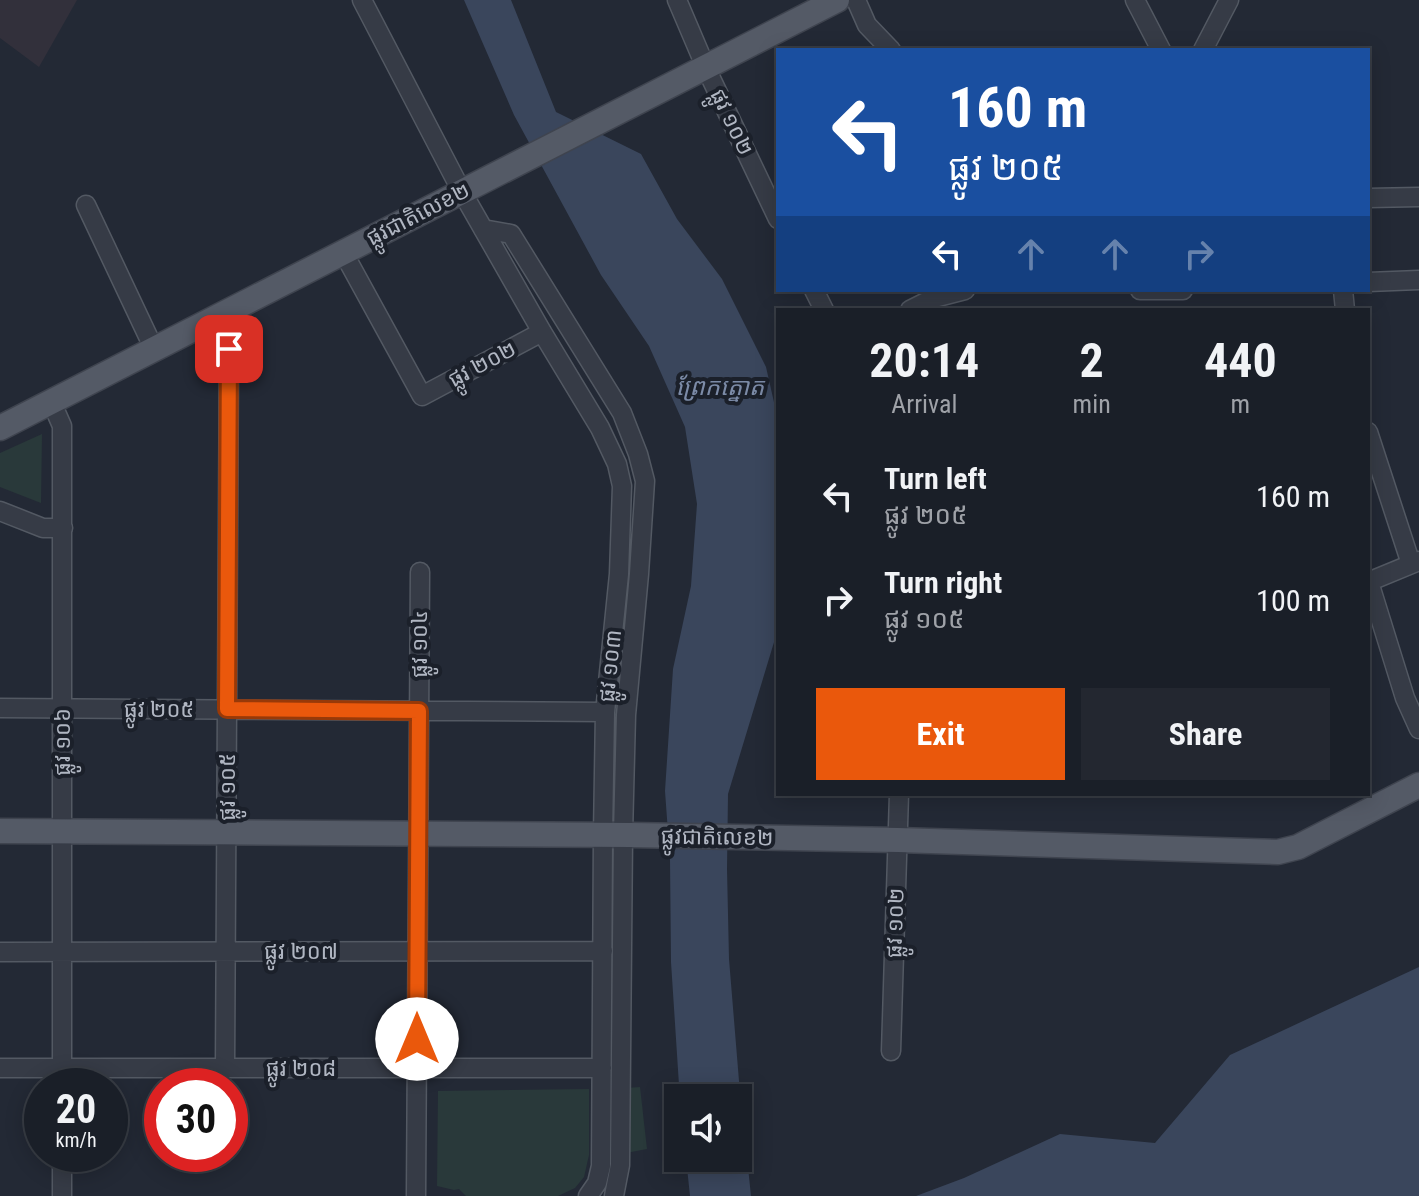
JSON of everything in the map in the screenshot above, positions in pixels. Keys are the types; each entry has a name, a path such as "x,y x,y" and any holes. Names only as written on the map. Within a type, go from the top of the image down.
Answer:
{"main road":[{"name":"ផ្លូវជាតិលេខ២","path":"0,428 837,0"},
{"name":"ផ្លូវជាតិលេខ២","path":"0,831 619,835 1278,852 1298,847 1419,785"}],"street":[{"name":"ផ្លូវ ១០៣","path":"362,0 462,192 600,428 617,464 622,486 619,574 605,712 619,835 603,951 601,1166 593,1190"},
{"name":"ផ្លូវ ១០២","path":"677,0 776,215"},
{"path":"856,0 867,25 889,48"},
{"path":"1135,0 1160,48"},
{"path":"1204,48 1229,0"},
{"path":"1370,198 1419,197"},
{"path":"86,205 154,349"},
{"path":"483,229 511,234 622,413 645,481 619,835 620,1165 614,1196"},
{"name":"ផ្លូវ ២០២","path":"343,252 422,396 542,332"},
{"path":"1370,282 1419,280"},
{"path":"914,308 934,298 957,292"},
{"name":"ផ្លូវ ១០៥","path":"215,318 229,349 225,1068"},
{"name":"ផ្លូវ ១០៦","path":"51,401 62,426 62,1068"},
{"path":"1370,438 1415,562 1370,581"},
{"path":"0,511 43,528 63,528"},
{"name":"ផ្លូវ ១០៤","path":"416,1196 420,572"},
{"path":"1370,588 1405,698 1419,729"},
{"name":"ផ្លូវ ២០៥","path":"0,708 605,712"},
{"name":"ផ្លូវ ១០២","path":"891,1051 899,796"},
{"name":"ផ្លូវ ២០៧","path":"0,952 603,951"},
{"name":"ផ្លូវ ២០៨","path":"0,1068 24,1071"},
{"name":"ផ្លូវ ២០៨","path":"248,1068 602,1068"},
{"path":"62,1172 62,1196"}],"shaded area":[{"path":"0,0 77,0 39,67 0,38"},
{"path":"42,434 41,503 0,487 0,453"},
{"path":"640,1087 647,1149 626,1153 626,1088"},
{"path":"589,1089 589,1155 584,1177 575,1188 558,1196 466,1196 459,1189 437,1186 438,1091"}],"water":[{"name":"ព្រែកត្នោត","path":"464,0 511,0 556,112 641,154 677,219 722,279 766,367 776,411 776,636 728,794 729,959 739,1084 679,1084 665,791 673,669 691,586 697,504 685,427 649,346 601,275 514,115"},
{"path":"1419,967 1419,1196 916,1196 964,1178 1060,1134 1155,1143 1230,1055"},
{"name":"ព្រែកត្នោត","path":"687,1172 748,1172 751,1196 690,1196"}],"route":[{"path":"229,349 227,709 419,711 417,1039"}]}
